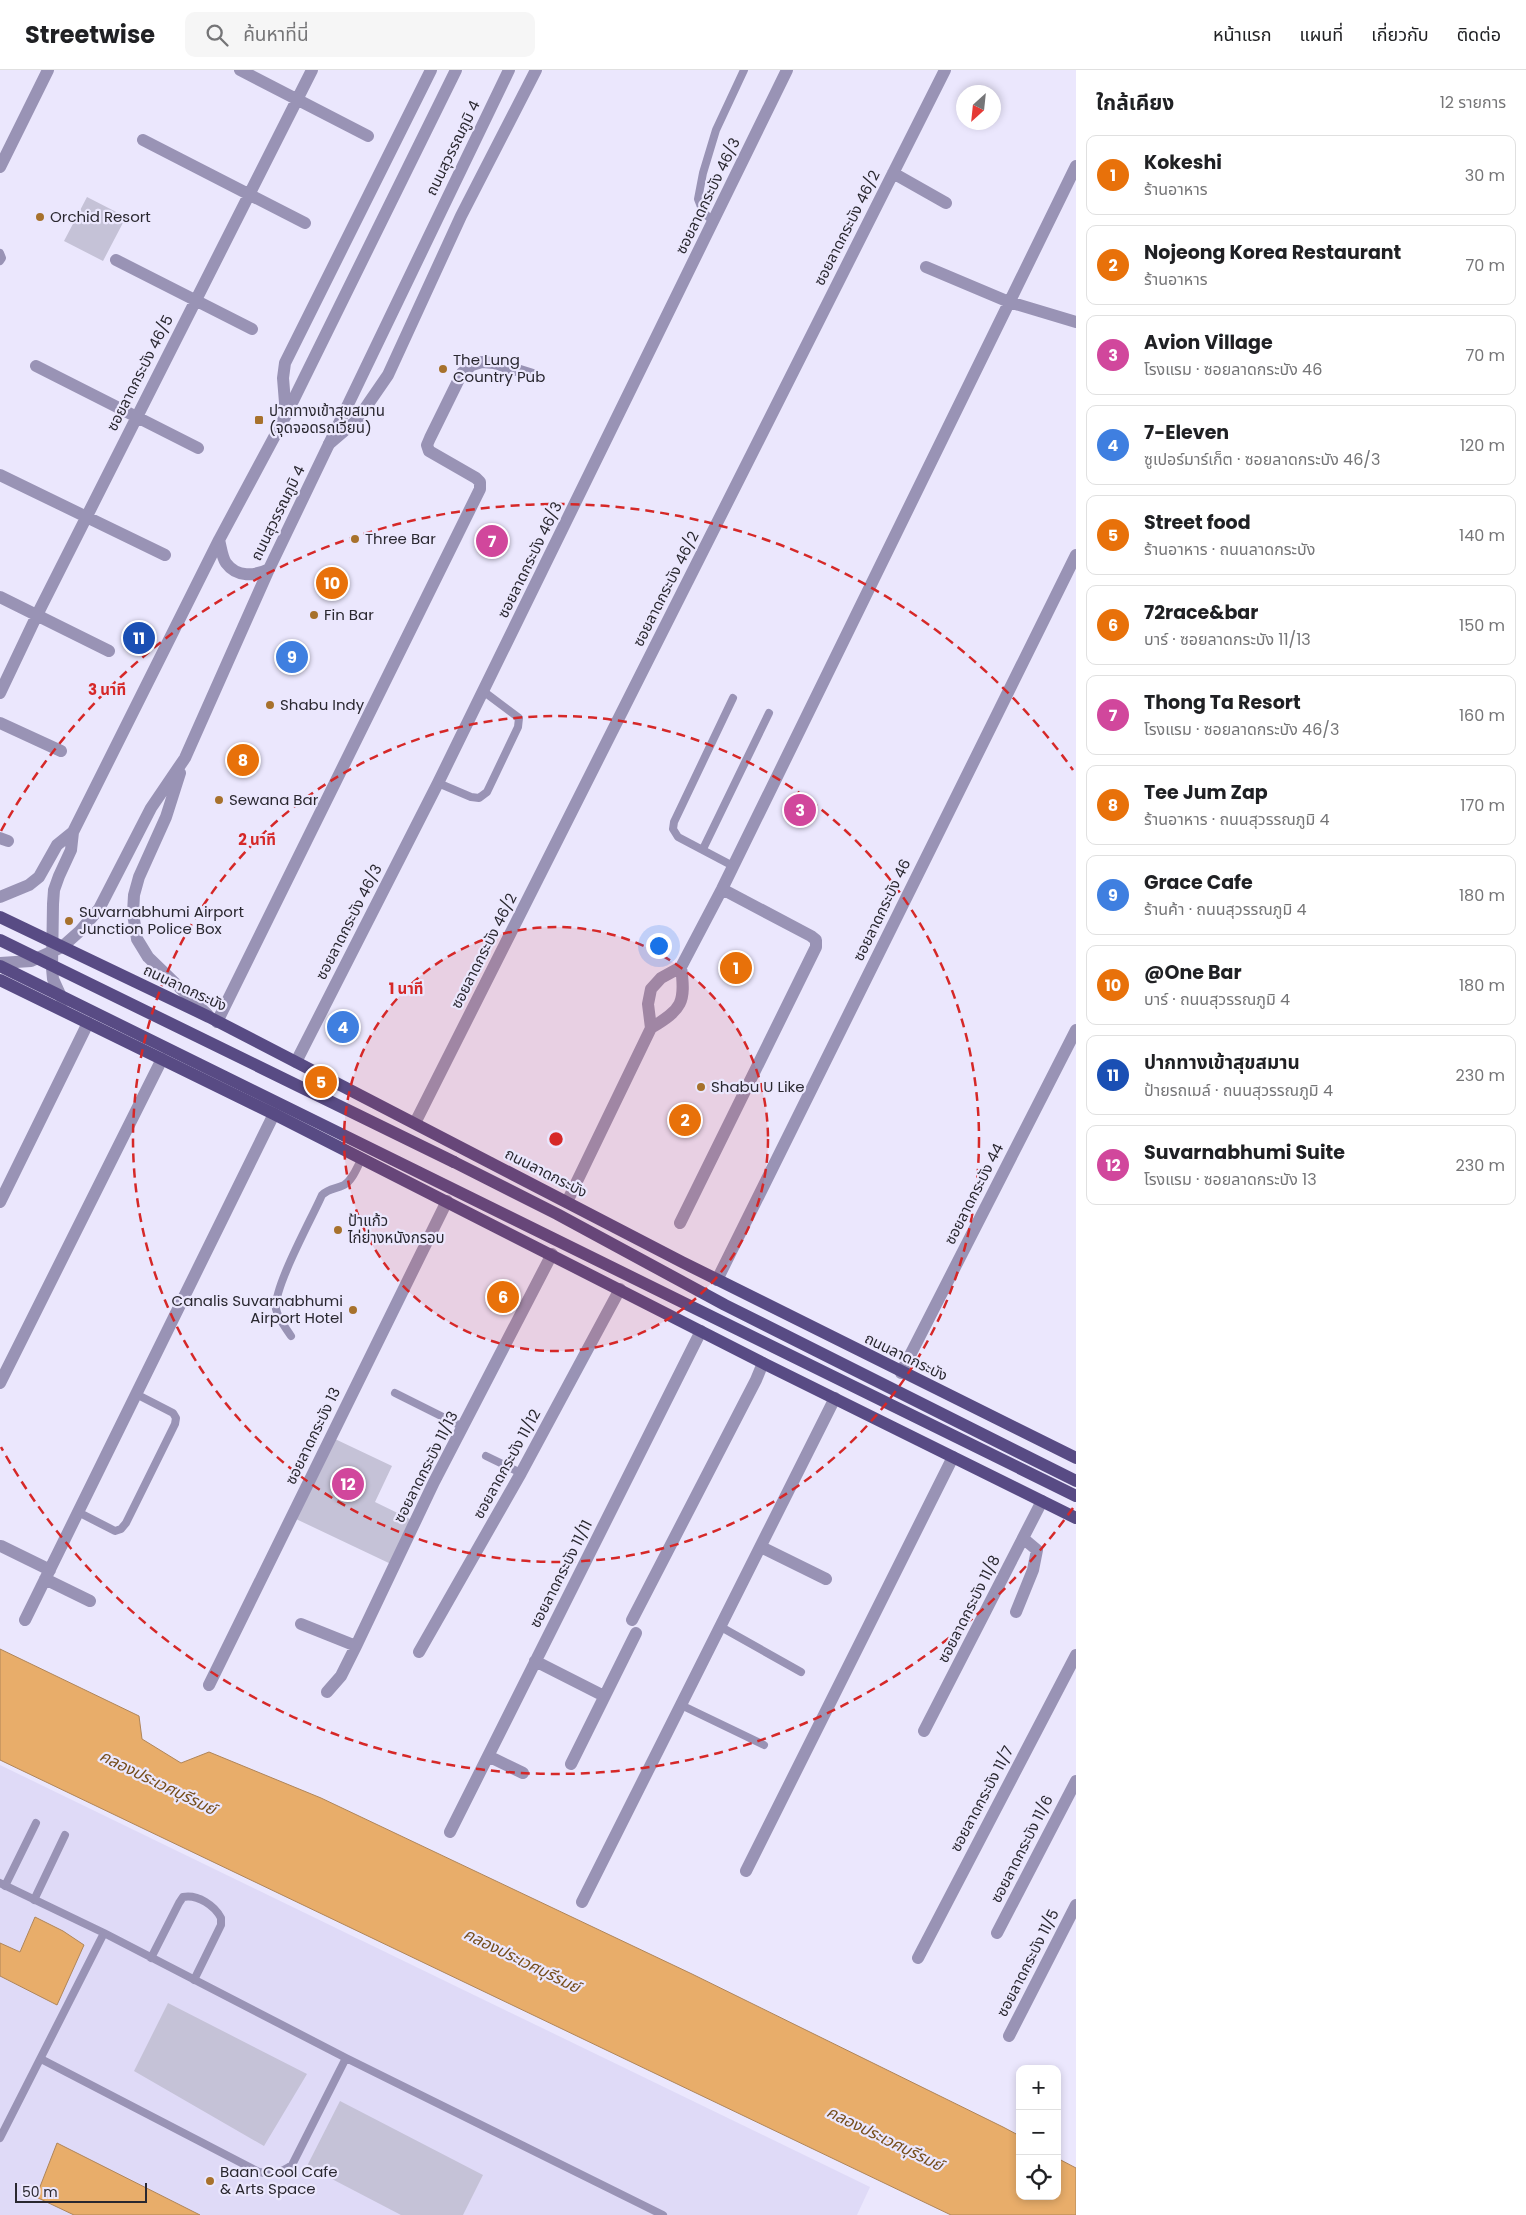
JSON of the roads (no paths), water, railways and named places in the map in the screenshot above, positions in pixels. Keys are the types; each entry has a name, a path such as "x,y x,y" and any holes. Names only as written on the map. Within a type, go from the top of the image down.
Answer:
{"main road":[{"name":"ถนนลาดกระบัง","path":"0,916 55,947 214,1019 717,1280 901,1373 1076,1458"},
{"path":"0,940 512,1191 725,1305 1076,1481"},
{"path":"0,965 1076,1496"},
{"path":"0,980 274,1114 763,1363 1076,1518"}],"street":[{"path":"0,167 48,70"},
{"path":"240,70 368,136"},
{"name":"ซอยลาดกระบัง 46/5","path":"0,693 87,515 312,70"},
{"path":"286,415 283,378 285,363 431,70"},
{"name":"ถนนสุวรรณภูมิ 4","path":"69,1013 53,979 55,947 54,890 71,850 73,832 219,540 286,415 456,70"},
{"name":"ถนนสุวรรณภูมิ 4","path":"0,965 31,961 80,931 99,909 151,808 185,758 269,569 509,70"},
{"path":"329,444 358,420 388,375 461,216 536,70"},
{"name":"ซอยลาดกระบัง 46/3","path":"296,1062 438,783 788,70"},
{"name":"ซอยลาดกระบัง 46/2","path":"415,1123 945,70"},
{"path":"143,140 305,222"},
{"path":"651,1028 648,1004 651,989 662,978 681,967 722,889 1076,166"},
{"path":"893,173 946,203"},
{"path":"116,260 252,329"},
{"path":"926,267 1009,302 1076,322"},
{"path":"185,758 166,817 136,885 134,914 137,939 148,957 214,1019 480,490 480,482 476,478 429,451 427,445 462,373 472,365 482,362 494,363 536,376"},
{"path":"36,366 198,448"},
{"path":"0,475 87,515 165,555"},
{"path":"219,540 226,563 235,571 247,576 269,569"},
{"name":"ซอยลาดกระบัง 46","path":"717,1280 1076,555"},
{"path":"0,597 109,651"},
{"path":"0,723 61,751"},
{"path":"0,897 29,885 39,877 57,845 73,832"},
{"path":"680,1223 816,947 816,940 811,936 722,889"},
{"path":"567,1202 651,1028 670,1016 681,1004 684,989 681,967"},
{"path":"0,1202 88,1023"},
{"name":"ซอยลาดกระบัง 44","path":"901,1373 1076,1030"},
{"path":"0,1383 162,1059"},
{"path":"25,1620 274,1114"},
{"name":"ซอยลาดกระบัง 13","path":"210,1685 447,1201"},
{"name":"ซอยลาดกระบัง 11/13","path":"327,1692 341,1676 434,1482 552,1254"},
{"name":"ซอยลาดกระบัง 11/12","path":"420,1652 521,1474 620,1289"},
{"name":"ซอยลาดกระบัง 11/11","path":"450,1832 701,1331"},
{"path":"632,1620 752,1388 763,1363"},
{"path":"582,1902 762,1547 835,1398"},
{"path":"746,1871 953,1456"},
{"name":"ซอยลาดกระบัง 11/8","path":"924,1731 1042,1501"},
{"path":"1016,1612 1036,1559 1037,1550 1024,1538"},
{"path":"1,1546 90,1601"},
{"path":"762,1547 826,1579"},
{"path":"302,1624 356,1646"},
{"path":"570,1764 636,1633"},
{"name":"ซอยลาดกระบัง 11/7","path":"918,1958 1076,1655"},
{"path":"535,1661 604,1696"},
{"path":"488,1756 523,1773"},
{"name":"ซอยลาดกระบัง 11/6","path":"998,1933 1076,1780"},
{"name":"ซอยลาดกระบัง 11/5","path":"1009,2036 1076,1904"}],"lane":[{"path":"714,222 703,212 698,199 716,130 744,70"},
{"path":"0,253 2,258 0,262"},
{"path":"438,783 471,798 479,798 487,792 518,727 519,718 483,691"},
{"path":"733,698 674,822 673,829 678,837 733,866"},
{"path":"703,849 769,713"},
{"path":"291,1336 280,1320 276,1309 278,1290 322,1195 326,1191 348,1181 362,1158"},
{"path":"395,1393 464,1427"},
{"path":"78,1512 115,1530 121,1529 126,1523 176,1424 174,1413 136,1394"},
{"path":"486,1456 521,1474"},
{"path":"721,1627 801,1672"},
{"path":"681,1705 764,1746"},
{"path":"36,1823 2,1884 104,1933 346,2058 663,2215"},
{"path":"34,1900 65,1835"},
{"path":"151,1958 183,1897 195,1897 213,1907 221,1918 221,1925 194,1980"},
{"path":"0,2138 104,1933"},
{"path":"41,2059 259,2172 268,2174 277,2173 292,2165 346,2058"}],"water":[{"name":"คลองประเวศบุรีรมย์","path":"0,1649 139,1716 142,1739 181,1763 209,1752 321,1798 692,1974 1003,2127 1016,2134 1016,2200 1061,2200 1061,2160 1076,2168 1076,2215 951,2215 0,1760"},
{"path":"35,1917 63,1931 84,1945 57,2005 0,1976 0,1943 20,1952"},
{"path":"57,2143 200,2215 74,2215 36,2197"}],"place":[{"name":"Orchid Resort","path":"40,217"},
{"name":"The Lung Country Pub","path":"443,369"},
{"name":"ปากทางเข้าสุขสมาน (จุดจอดรถเวียน)","path":"259,420"},
{"name":"Three Bar","path":"355,539"},
{"name":"Thong Ta Resort","path":"492,541"},
{"name":"@One Bar","path":"332,583"},
{"name":"Fin Bar","path":"314,615"},
{"name":"ปากทางเข้าสุขสมาน","path":"139,638"},
{"name":"Grace Cafe","path":"292,657"},
{"name":"Shabu Indy","path":"270,705"},
{"name":"Tee Jum Zap","path":"243,760"},
{"name":"Sewana Bar","path":"219,800"},
{"name":"Avion Village","path":"800,810"},
{"name":"Suvarnabhumi Airport Junction Police Box","path":"69,921"},
{"name":"Kokeshi","path":"736,968"},
{"name":"7-Eleven","path":"343,1027"},
{"name":"Street food","path":"321,1082"},
{"name":"Shabu U Like","path":"701,1087"},
{"name":"Nojeong Korea Restaurant","path":"685,1120"},
{"name":"ป้าแก้ว ไก่ย่างหนังกรอบ","path":"338,1230"},
{"name":"72race&bar","path":"503,1297"},
{"name":"Canalis Suvarnabhumi Airport Hotel","path":"353,1310"},
{"name":"Suvarnabhumi Suite","path":"348,1484"},
{"name":"Baan Cool Cafe & Arts Space","path":"210,2181"}]}
